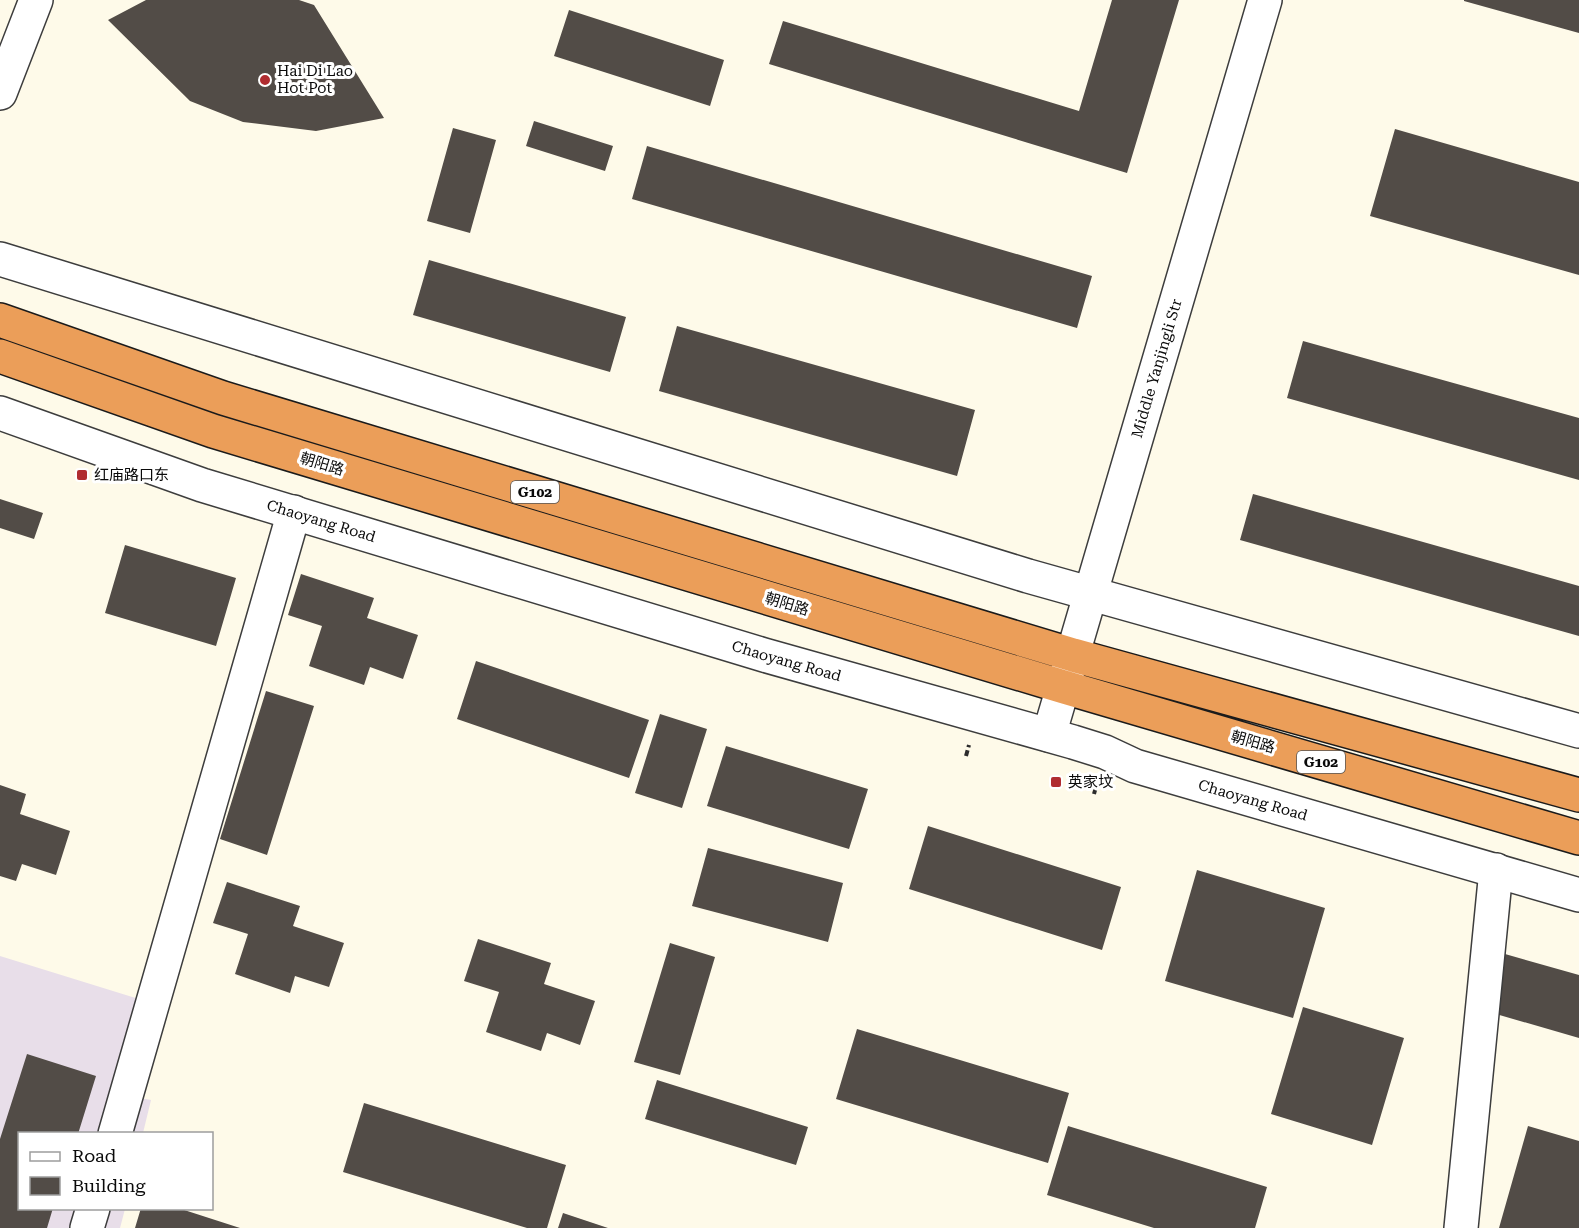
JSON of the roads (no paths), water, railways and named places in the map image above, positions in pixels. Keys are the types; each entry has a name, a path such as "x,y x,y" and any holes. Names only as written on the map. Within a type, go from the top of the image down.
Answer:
{"highway":[{"name":"G102","path":"0,320 224,398 1073,655 1579,795"},
{"name":"朝阳路","path":"0,356 213,431 1064,687 1579,838"}],"street":[{"path":"0,93 36,0"},
{"name":"Middle Yanjingli Str","path":"1049,735 1265,0"},
{"path":"0,259 1092,595 1579,731"},
{"name":"Chaoyang Road","path":"0,412 202,485 764,655 1049,735 1105,753 1136,766 1579,895"},
{"path":"116,1132 294,512"},
{"path":"1461,1228 1496,870"},
{"path":"87,1228 93,1210"}],"place":[{"name":"Hai Di Lao Hot Pot","path":"265,80"},
{"name":"红庙路口东","path":"82,475"},
{"name":"英家坟","path":"1056,782"}]}
